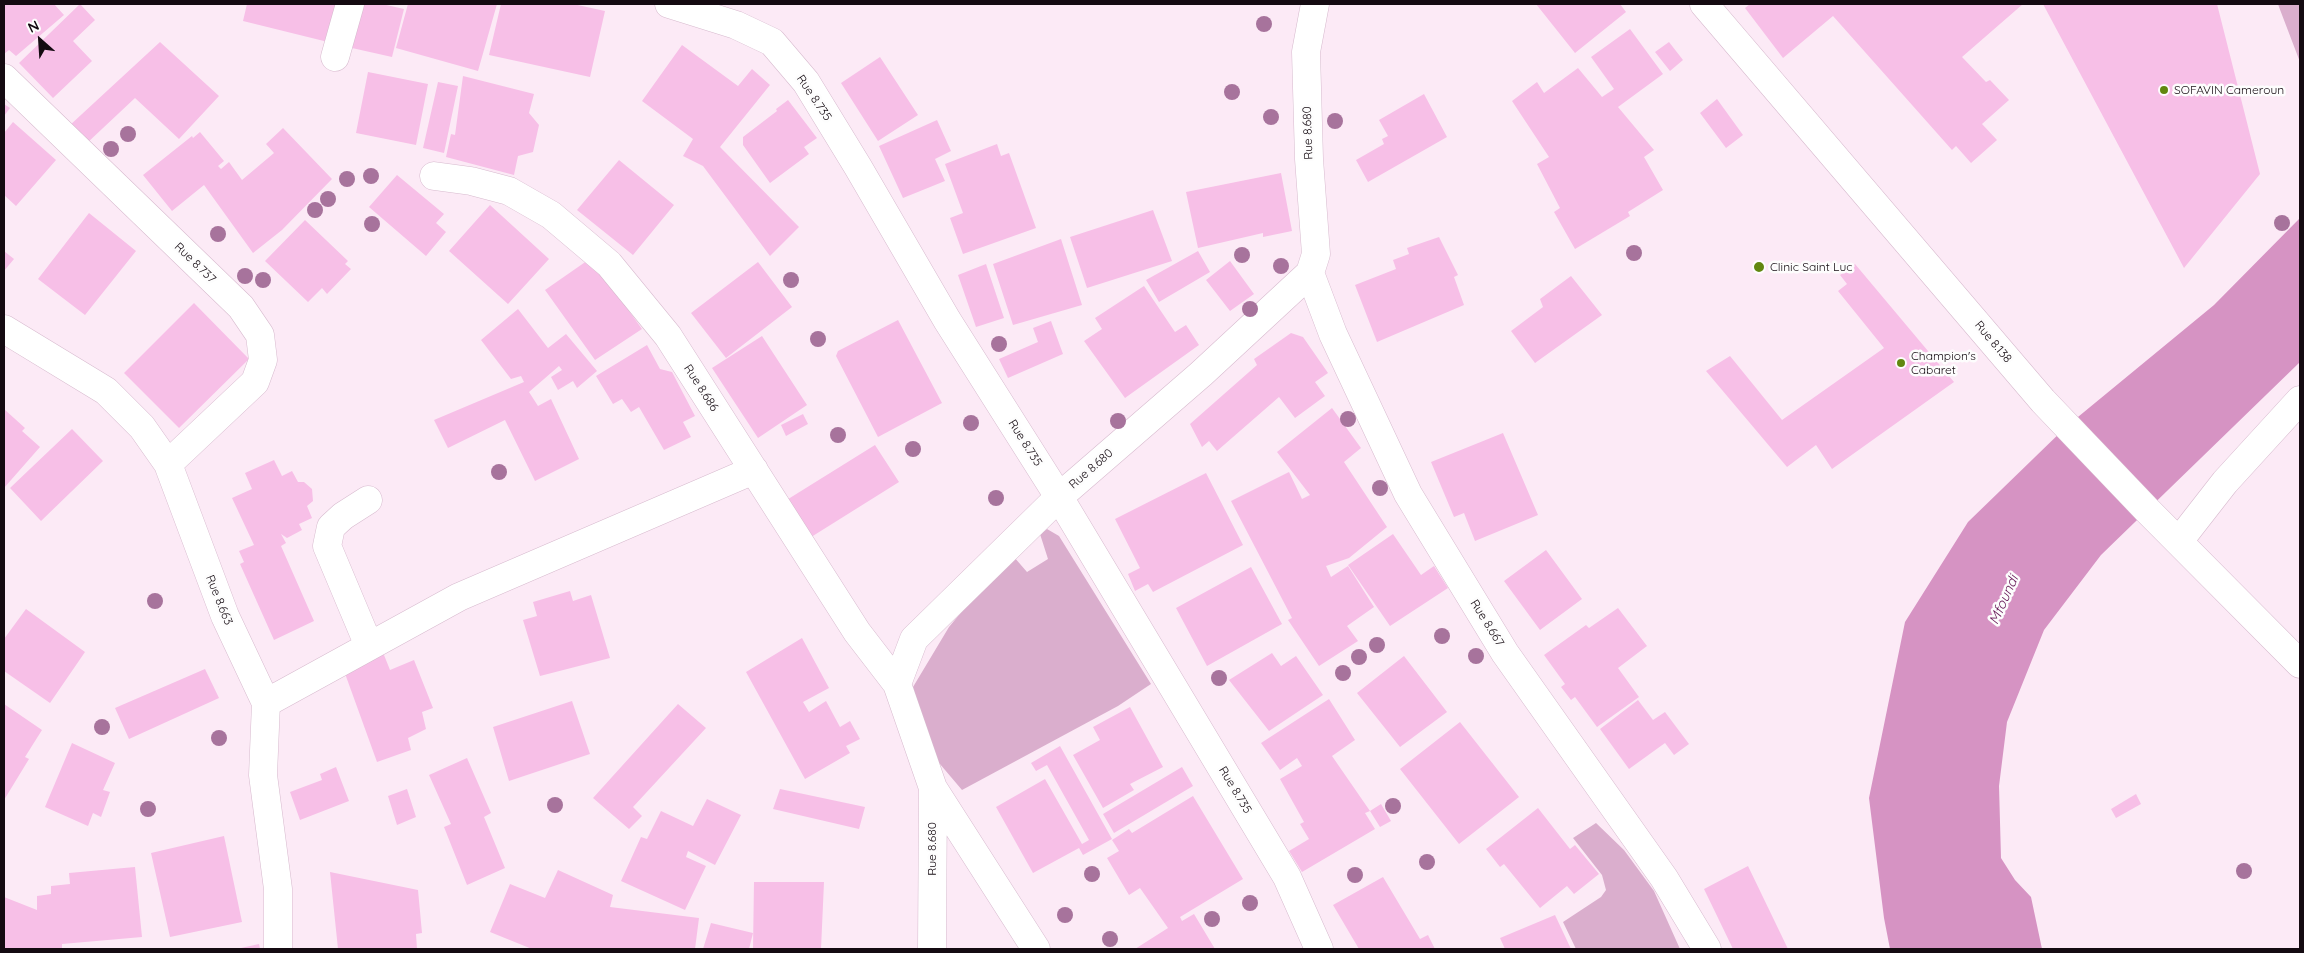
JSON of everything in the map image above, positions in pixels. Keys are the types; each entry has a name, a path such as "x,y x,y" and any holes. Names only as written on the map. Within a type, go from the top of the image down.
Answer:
{"street":[{"path":"335,57 350,4"},
{"name":"Rue 8.735","path":"668,4 716,11 736,25 772,42 806,82 947,320 1059,497 1287,877 1319,949"},
{"name":"Rue 8.680","path":"932,949 933,788 896,684 914,639 1059,497 1202,374 1310,273 1316,254 1309,159 1306,52 1315,4"},
{"name":"Rue 8.138","path":"1704,4 2043,401 2300,664"},
{"name":"Rue 8.737","path":"4,78 241,307 260,335 263,360 255,382 168,464"},
{"name":"Rue 8.686","path":"434,176 471,181 509,191 551,215 609,264 668,336 857,632 896,684"},
{"name":"Rue 8.667","path":"1310,273 1333,334 1408,494 1506,653 1664,878 1707,949"},
{"name":"Rue 8.663","path":"4,329 106,391 142,427 168,464 225,616 266,703 263,775 278,889 278,949"},
{"path":"2170,533 2225,482 2300,400"},
{"path":"266,703 459,597 754,470"},
{"path":"368,500 331,526 327,546 368,646"},
{"path":"933,788 1036,949"}],"shaded area":[{"path":"2278,4 2300,4 2300,62 2279,7"},
{"path":"1047,529 1059,536 1151,684 1118,706 962,790 934,757 913,687 949,627 1003,562 1014,557 1027,572 1048,559 1040,534"},
{"path":"1596,823 1624,850 1654,891 1680,949 1576,949 1563,922 1601,897 1606,890 1602,875 1573,838"}],"water":[{"name":"Mfoundi","path":"2300,218 2300,362 2101,555 2044,630 2007,722 1999,786 2001,858 2015,880 2031,897 2042,949 1890,949 1884,918 1869,798 1905,622 1968,522 2067,426 2214,305"}],"building":[{"path":"4,4 54,4 64,15 16,56 9,50 4,54"},
{"path":"80,4 95,20 73,41 92,61 53,98 19,63"},
{"path":"247,4 341,4 332,43 243,21"},
{"path":"363,4 382,4 404,9 392,57 352,48"},
{"path":"408,4 497,4 478,71 396,48"},
{"path":"501,4 573,4 605,11 590,77 489,55"},
{"path":"1536,4 1620,4 1626,12 1575,53"},
{"path":"1750,4 2023,4 1962,57 1986,82 1990,80 2009,100 1982,124 1997,140 1971,163 1956,146 1952,150 1833,16 1783,58 1745,8"},
{"name":"SOFAVIN Cameroun","path":"2043,4 2217,4 2260,174 2184,268"},
{"path":"1630,29 1663,74 1618,107 1654,150 1644,157 1663,190 1628,212 1630,216 1575,249 1554,212 1560,208 1537,164 1549,157 1512,101 1537,82 1544,93 1578,68 1602,97 1614,89 1591,57"},
{"path":"160,42 219,96 179,139 135,98 86,144 69,126"},
{"path":"1669,42 1683,60 1670,71 1655,52"},
{"path":"682,45 738,86 752,69 770,85 720,147 799,227 770,256 703,166 683,156 693,139 642,101"},
{"path":"880,57 918,115 878,141 841,83"},
{"path":"368,72 428,84 416,145 356,133"},
{"path":"463,76 534,94 529,113 539,125 533,152 518,156 514,175 446,157 451,134 455,135"},
{"path":"438,82 458,86 444,153 423,148"},
{"path":"1424,94 1447,137 1368,182 1356,160 1384,144 1382,139 1388,136 1379,120"},
{"path":"1717,99 1743,135 1726,148 1700,113"},
{"path":"788,100 817,138 804,147 809,154 770,183 743,145 743,137 777,111 776,109"},
{"path":"4,104 10,108 4,116"},
{"path":"937,120 951,151 935,159 945,181 903,198 879,146"},
{"path":"13,122 56,160 16,206 4,195 4,133"},
{"path":"283,128 332,179 282,230 253,253 204,185 172,211 143,175 192,136 193,138 200,132 224,161 218,166 221,169 229,162 242,180 274,153 266,144"},
{"path":"997,144 1001,156 1009,153 1036,228 963,254 950,218 963,213 945,164"},
{"path":"619,160 674,205 633,255 577,210"},
{"path":"1281,173 1292,231 1263,237 1263,233 1198,248 1186,192"},
{"path":"397,175 444,214 436,223 446,232 426,256 369,207"},
{"path":"490,205 549,259 508,304 449,251"},
{"path":"1153,210 1172,261 1087,288 1070,237"},
{"path":"89,213 136,251 85,315 38,279"},
{"path":"305,220 348,261 345,264 351,269 327,294 322,288 308,302 265,261"},
{"path":"1439,237 1458,275 1454,277 1464,305 1377,342 1355,285 1396,269 1393,260 1409,254 1407,248"},
{"path":"1061,239 1082,305 1013,325 993,264"},
{"path":"4,251 14,259 4,271"},
{"path":"1198,251 1210,272 1159,302 1146,280"},
{"path":"591,258 642,329 595,360 545,290"},
{"path":"1230,261 1254,294 1230,311 1206,280"},
{"path":"758,262 792,307 726,358 691,313"},
{"path":"986,264 1004,318 976,327 958,275"},
{"name":"Champion's Cabaret","path":"1855,264 1954,382 1832,469 1816,445 1787,467 1706,371 1730,356 1782,420 1884,348 1838,291 1847,284 1840,275"},
{"path":"1571,276 1602,315 1535,363 1511,331 1543,307 1540,299"},
{"path":"1144,286 1175,332 1186,325 1199,345 1125,398 1084,341 1102,329 1095,318"},
{"path":"194,303 249,359 179,428 124,373"},
{"path":"518,309 548,348 566,334 597,371 577,388 573,381 558,390 551,377 562,370 559,366 529,392 538,406 551,399 579,459 535,481 505,420 448,448 434,420 524,382 521,376 511,379 481,340"},
{"path":"898,320 942,403 878,437 836,356 838,351"},
{"path":"1051,321 1063,354 1008,378 999,359 1038,342 1033,328"},
{"path":"1291,333 1303,337 1328,373 1315,382 1325,396 1295,418 1279,397 1217,451 1209,441 1202,447 1190,424 1257,365 1254,359"},
{"path":"762,336 807,405 758,438 712,368"},
{"path":"647,345 660,369 672,372 695,416 683,422 691,437 664,450 639,407 631,412 622,399 613,404 596,376"},
{"path":"1332,408 1361,448 1344,462 1387,527 1349,558 1326,566 1331,577 1348,566 1374,607 1347,626 1358,641 1319,666 1288,620 1292,618 1231,501 1289,472 1302,499 1310,495 1277,452"},
{"path":"4,409 25,428 22,431 40,447 4,488"},
{"path":"803,414 808,424 786,436 781,425"},
{"path":"72,429 103,461 41,521 10,488"},
{"path":"1503,433 1538,515 1475,541 1464,513 1454,517 1431,462"},
{"path":"875,445 899,482 808,539 785,501"},
{"path":"274,460 282,476 292,471 298,482 304,482 312,489 313,501 307,506 312,518 299,524 302,530 287,538 281,534 286,543 281,546 314,621 274,640 240,564 244,562 239,551 254,545 232,498 252,489 245,473"},
{"path":"1206,473 1243,545 1153,592 1148,584 1135,591 1128,574 1140,568 1115,519"},
{"path":"1393,534 1421,575 1434,566 1448,588 1390,626 1348,565"},
{"path":"1546,550 1582,599 1540,630 1504,581"},
{"path":"1251,567 1282,624 1207,666 1176,608"},
{"path":"570,591 573,601 591,595 610,658 540,676 523,620 537,616 533,602"},
{"path":"1618,608 1647,646 1618,668 1639,697 1597,727 1575,697 1571,700 1561,687 1565,684 1544,655 1586,625 1589,628"},
{"path":"26,609 85,652 50,703 4,671 4,639"},
{"path":"802,638 829,688 803,702 809,712 826,701 840,727 850,721 860,739 846,746 850,753 805,779 746,672"},
{"path":"382,650 390,670 414,660 433,708 422,712 426,729 408,738 411,750 377,762 343,668"},
{"path":"1272,653 1281,666 1296,656 1323,695 1269,731 1229,680"},
{"path":"1404,656 1447,712 1400,747 1357,693"},
{"path":"205,669 219,698 129,739 115,708"},
{"path":"1329,699 1355,740 1332,756 1370,811 1365,813 1375,829 1302,872 1289,851 1309,839 1300,824 1304,822 1280,779 1302,766 1297,758 1280,770 1261,743"},
{"path":"1638,700 1653,720 1665,712 1689,744 1674,755 1665,743 1629,769 1600,729"},
{"path":"572,701 590,754 509,781 493,727"},
{"path":"4,704 42,730 25,757 29,759 4,800"},
{"path":"678,704 706,728 633,807 642,816 629,829 593,798"},
{"path":"1130,707 1163,767 1130,784 1134,790 1103,808 1073,755 1100,740 1093,727"},
{"path":"1460,722 1519,797 1459,844 1400,769"},
{"path":"72,743 115,763 103,790 110,792 101,817 93,813 88,826 45,807"},
{"path":"1060,746 1112,839 1083,855 1079,848 1033,873 996,807 1045,779 1082,844 1089,840 1047,765 1036,771 1031,763"},
{"path":"467,758 491,813 484,817 505,868 467,885 444,827 451,824 429,775"},
{"path":"336,767 349,801 300,820 290,792 322,780 320,774"},
{"path":"1182,767 1193,786 1114,833 1103,814"},
{"path":"407,789 416,817 397,825 388,796"},
{"path":"780,789 865,807 859,829 773,809"},
{"path":"2136,794 2141,804 2116,818 2111,809"},
{"path":"1193,796 1243,879 1180,917 1182,921 1194,914 1215,949 1135,949 1168,928 1140,888 1129,895 1107,858 1119,851 1112,840 1129,829 1132,833"},
{"path":"707,799 741,815 715,865 688,851 686,857 706,866 685,910 621,881 641,837 647,839 661,811 693,826"},
{"path":"1381,804 1391,821 1380,827 1370,811"},
{"path":"1538,808 1570,849 1575,845 1599,874 1574,894 1567,886 1540,908 1504,864 1500,867 1486,849"},
{"path":"224,836 242,922 170,937 151,853"},
{"path":"1748,866 1788,949 1733,949 1704,889"},
{"path":"135,867 142,937 62,944 62,949 4,949 4,897 37,910 37,896 51,894 51,886 70,884 69,873"},
{"path":"558,870 613,895 610,907 699,918 695,949 532,949 490,932 510,884 545,898"},
{"path":"330,872 418,890 422,933 416,934 417,949 338,949"},
{"path":"1383,877 1420,939 1428,935 1435,949 1359,949 1333,905"},
{"path":"754,882 824,882 821,949 753,949"},
{"path":"1555,915 1571,949 1505,949 1500,938"},
{"path":"711,923 753,933 749,949 703,949"},
{"path":"259,944 260,949 241,949 241,948"}],"place":[{"name":"SOFAVIN Cameroun","path":"2164,90"},
{"name":"Clinic Saint Luc","path":"1759,267"},
{"name":"Champion's Cabaret","path":"1901,363"}]}
